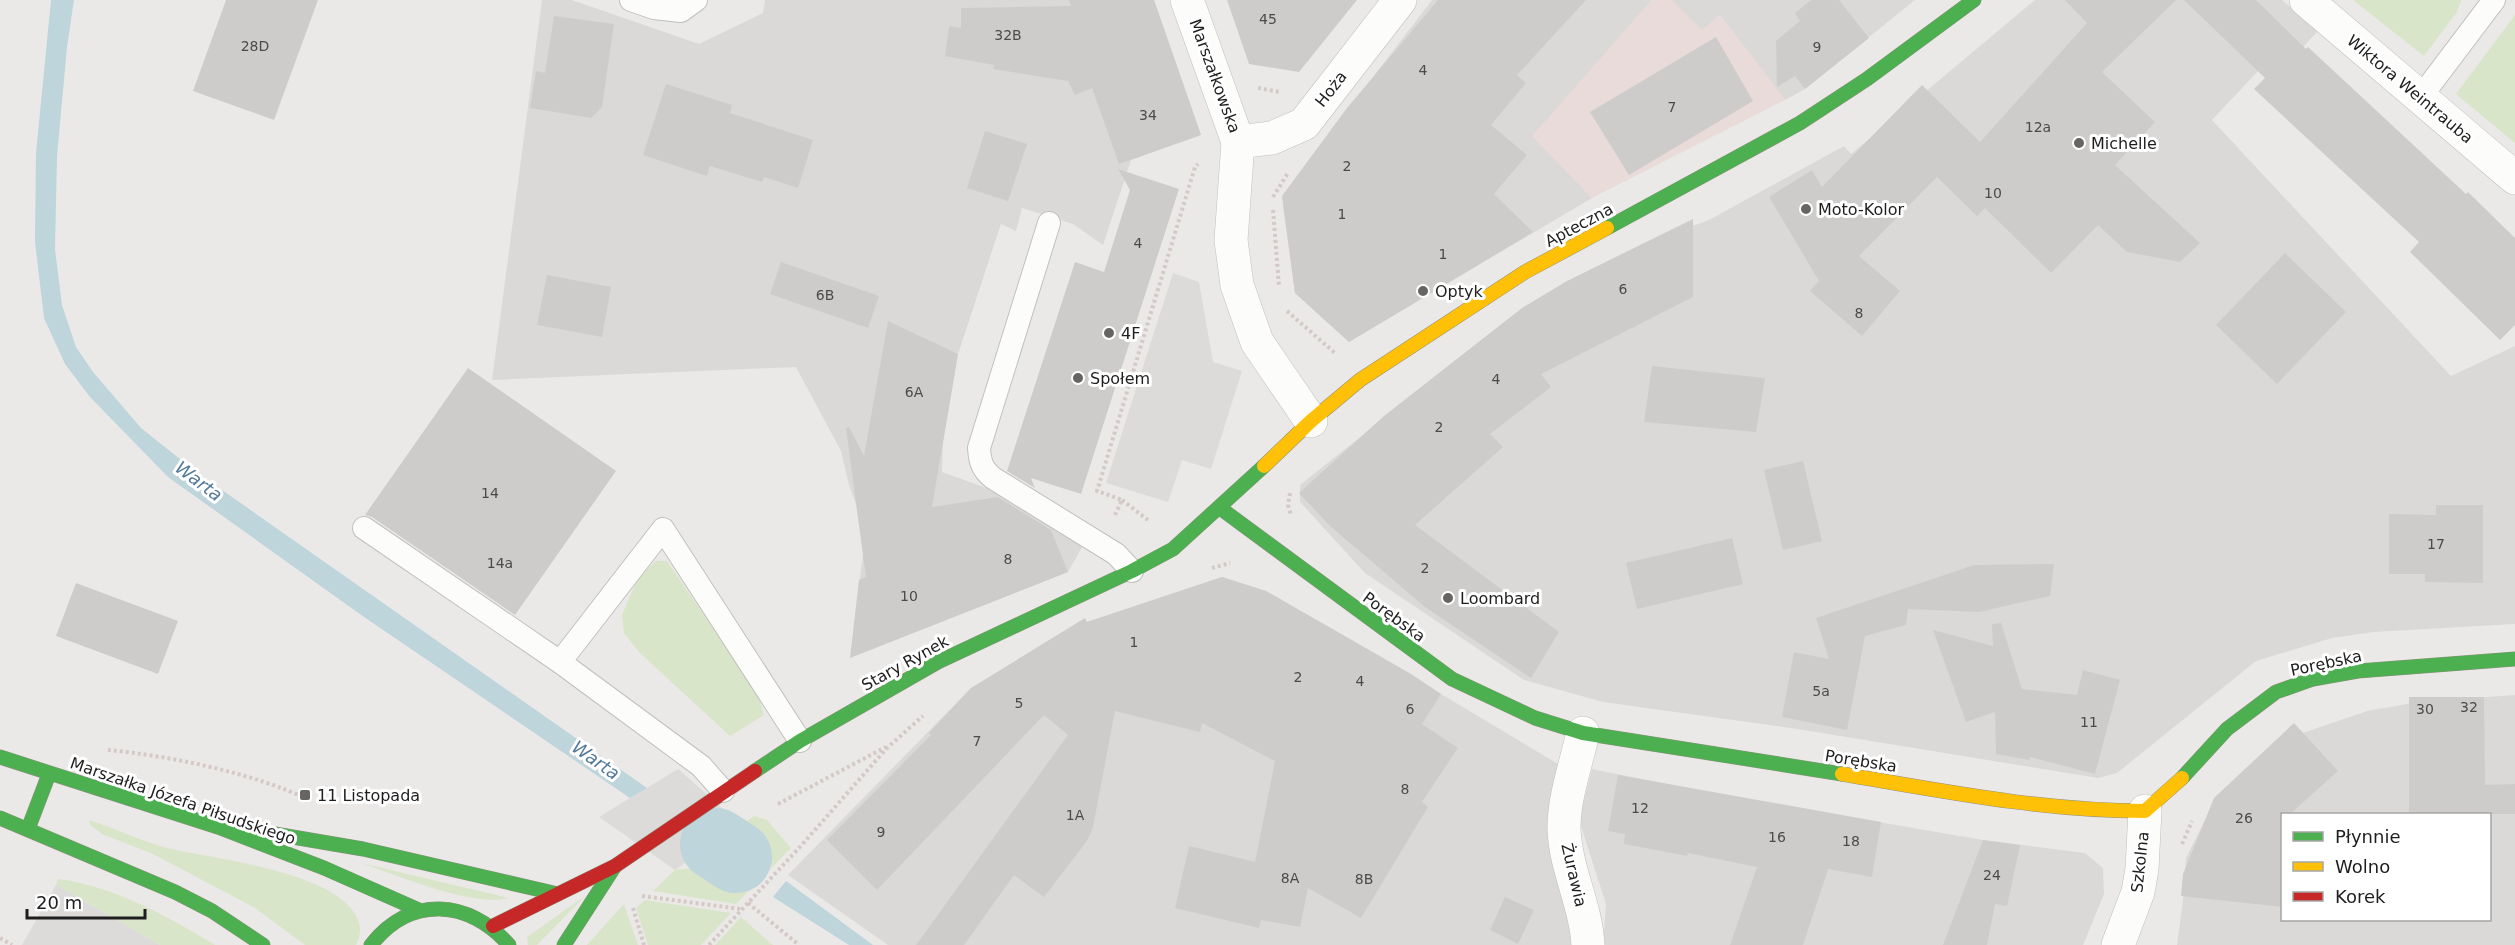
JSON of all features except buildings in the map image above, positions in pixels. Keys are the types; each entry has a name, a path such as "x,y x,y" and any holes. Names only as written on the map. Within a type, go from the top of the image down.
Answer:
{"street":[{"name":"Marszałkowska","path":"1187,0 1238,142 1231,240 1237,285 1257,342 1311,421"},
{"name":"Hoża","path":"1238,142 1272,138 1304,124 1400,0"},
{"name":"Apteczna","path":"1220,508 1311,421 1360,380 1525,272 1729,164 1800,123 1867,79 1974,0"},
{"name":"Wiktora Weintrauba","path":"2306,0 2515,178"},
{"name":"Stary Rynek","path":"493,926 615,866 800,741 938,662 1132,571 1173,549 1220,508"},
{"name":"Porębska","path":"1220,508 1290,562 1452,678 1535,718 1583,733 2046,807 2099,811 2145,811 2181,779 2227,729 2276,692 2313,679 2358,671 2515,659"},
{"name":"Żurawia","path":"1583,733 1566,806 1564,828 1567,852 1588,945"},
{"name":"Marszałka Józefa Piłsudskiego","path":"0,757 218,827 324,868 419,910"},
{"path":"28,829 49,774"},
{"name":"Szkolna","path":"2118,945 2132,914 2138,892 2142,869 2145,811"},
{"path":"0,818 175,892 212,911 263,945"},
{"path":"218,827 363,849 558,894"},
{"name":"Stary Rynek","path":"564,945 615,866"},
{"path":"371,945 393,922 419,910 446,908 473,914 493,926 509,945"}],"lane":[{"path":"631,0 654,8 681,11 696,0"},
{"path":"2420,98 2494,0"},
{"path":"1049,223 979,448 980,462 984,470 993,478 1116,554 1132,571"},
{"path":"364,528 560,662 701,766 718,795"},
{"path":"560,662 663,529 800,741"}],"path":[{"path":"1154,524 1122,500 1097,491 1195,167 1204,159"},
{"path":"1280,295 1272,198 1293,165"},
{"path":"1281,306 1341,358"},
{"path":"1291,488 1288,504 1293,520"},
{"path":"1100,544 1122,500"},
{"path":"709,945 800,848 892,744 927,713"},
{"path":"774,806 892,744"},
{"path":"97,750 169,760 231,773 289,791 317,804"},
{"path":"638,896 742,909"},
{"path":"632,897 632,908 644,945"},
{"path":"748,903 799,945"},
{"path":"0,938 12,945"}],"shaded area":[{"path":"542,0 572,0 699,44 763,13 765,0 1154,0 1201,135 1131,160 1103,245 1073,224 1022,208 1016,231 1001,224 958,354 943,443 942,472 1017,499 1086,540 1068,572 854,656 851,652 863,553 856,504 841,451 796,367 492,380"},
{"path":"1432,0 1652,0 1533,136 1592,198 1349,342 1295,293 1283,206 1298,175"},
{"path":"1652,0 1671,0 1702,30 1720,15 1785,100 1592,198 1532,136"},
{"path":"1671,0 1915,0 1805,89 1785,100 1720,15 1702,31"},
{"path":"2035,0 2282,0 2318,31 2287,64 2275,53 2212,120 2451,376 2515,346 2515,624 2373,632 2332,638 2256,661 2117,773 2098,778 1791,728 1603,702 1524,680 1365,573 1300,502 1300,485 1506,321 1687,228 1709,220 1844,146 1851,154"},
{"path":"1173,273 1199,282 1213,362 1242,371 1211,469 1182,460 1168,502 1106,483"},
{"path":"1222,577 1266,591 1409,673 1558,764 1549,834 1568,904 1573,945 888,945 788,875 969,690 1075,626"},
{"path":"2515,695 2515,945 2177,945 2186,858 2204,822 2247,771 2291,737 2367,711 2418,702"},
{"path":"678,769 741,825 675,870 599,817"},
{"path":"1592,769 1733,797 1983,840 2085,853 2103,868 2104,894 2083,945 1603,945 1606,904 1579,820"},
{"path":"56,885 160,945 22,945"}],"green space":[{"path":"2353,0 2461,0 2457,12 2424,56"},
{"path":"2515,15 2515,143 2456,94"},
{"path":"656,561 667,561 758,695 764,715 730,736 639,652 624,633 622,615 638,578"},
{"path":"754,816 767,820 791,848 736,904 653,891 675,870 719,865 737,849 732,836"},
{"path":"89,820 167,848 245,863 307,881 332,893 351,908 360,927 356,945 305,945 255,908 153,854 102,834 90,825"},
{"path":"361,863 509,898 494,900 456,894"},
{"path":"58,879 120,895 178,923 215,945 160,945 56,885"},
{"path":"585,896 537,945 528,945 527,937"},
{"path":"645,900 731,913 701,945 648,945 636,908"},
{"path":"624,904 638,945 587,945"},
{"path":"741,917 773,945 715,945"}],"water":[{"path":"51,0 74,0 67,47 57,156 55,249 62,305 76,347 93,372 141,428 195,471 647,788 630,798 364,617 168,477 90,397 65,364 44,318 35,242 36,153"},
{"path":"786,881 873,945 849,945 773,897"}],"waterway":[{"name":"Warta","path":"716,844 736,857"}],"traffic: fast":[{"path":"1607,228 1800,123 1867,79 1974,0"},
{"path":"755,771 800,741 938,662 1132,571 1173,549 1264,466"},
{"path":"1220,508 1452,679 1535,718 1583,733 1842,774"},
{"path":"2182,778 2227,729 2276,692 2313,679 2358,671 2515,659"},
{"path":"0,757 218,827 324,868 419,910"},
{"path":"28,829 49,774"},
{"path":"0,818 175,892 212,911 263,945"},
{"path":"275,834 363,849 558,894"},
{"path":"564,945 615,866"},
{"path":"371,945 386,929 403,917 421,911 440,909 458,912 476,919 493,930 509,945"}],"traffic: slow":[{"path":"1264,466 1311,421 1360,380 1525,272 1607,228"},
{"path":"1842,774 2031,804 2145,811 2182,778"}],"traffic: jam":[{"path":"493,926 615,866 755,771"}],"place":[{"name":"Michelle","path":"2079,143"},
{"name":"Moto-Kolor","path":"1806,209"},
{"name":"Optyk","path":"1423,291"},
{"name":"4F","path":"1109,333"},
{"name":"Społem","path":"1078,378"},
{"name":"Loombard","path":"1448,598"},
{"name":"11 Listopada","path":"305,795"}]}
